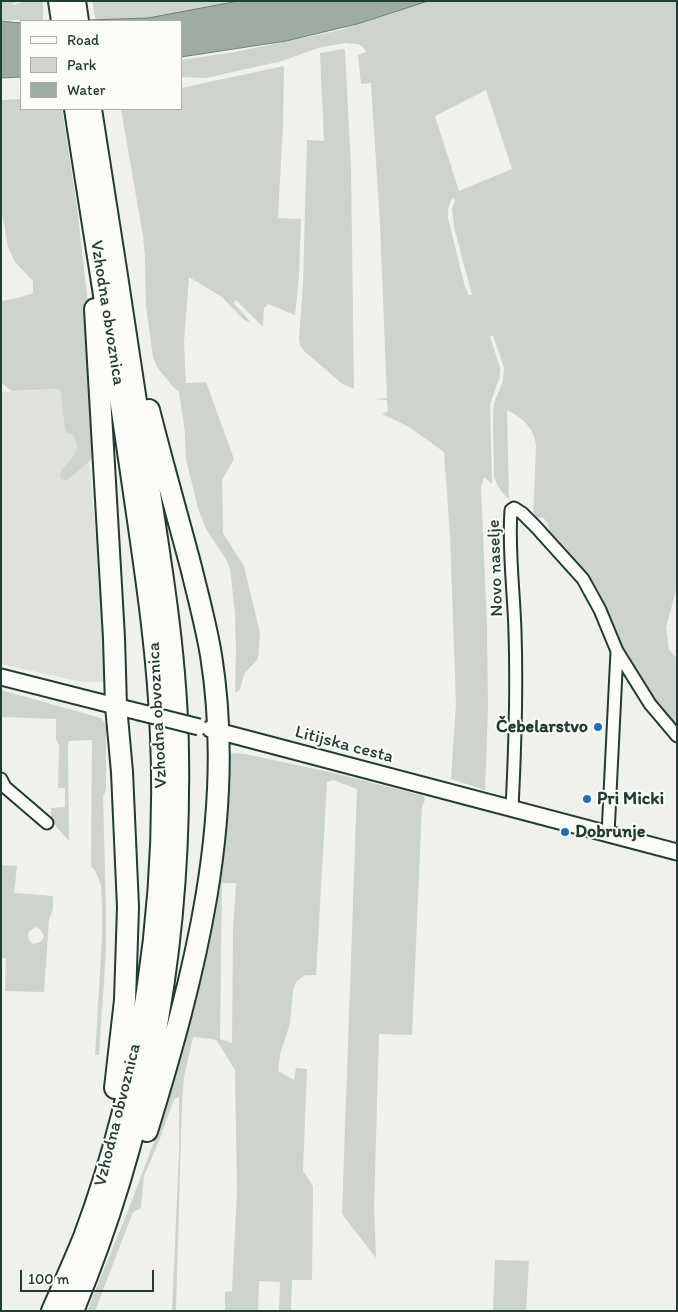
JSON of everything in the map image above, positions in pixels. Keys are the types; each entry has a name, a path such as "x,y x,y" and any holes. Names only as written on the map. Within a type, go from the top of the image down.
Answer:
{"highway":[{"path":"59,1 62,20"},
{"path":"75,1 78,20"},
{"name":"Vzhodna obvoznica","path":"72,1311 91,1241 128,1086 145,1003 157,910 162,815 161,737 153,620 108,315 75,110"},
{"name":"Vzhodna obvoznica","path":"52,1311 91,1241 132,1137 154,1044 169,950 174,902 179,807 176,704 169,618 91,110"},
{"path":"90,207 86,235 96,314 128,907 125,1000 114,1093 85,1209 91,1241 115,1224 144,1139 172,1047 205,904 216,831 220,755 215,684 205,624 145,394 133,320 121,302"}],"main road":[{"name":"Litijska cesta","path":"1,677 677,852"}],"street":[{"name":"Novo naselje","path":"512,808 515,635 511,530 513,509 515,508 536,527 583,579 600,610 616,651 660,718 677,736"},
{"name":"Novo naselje","path":"608,834 616,651"},
{"path":"1,779 5,787 46,823"}],"shaded area":[{"path":"67,389 90,467 95,530 100,560 107,677 102,682 82,682 1,664 1,392"}],"green space":[{"path":"1,1 19,1 13,5 25,1 43,1 43,20 1,20"},
{"path":"92,1 235,1 163,18 96,20"},
{"path":"419,1 677,1 677,586 666,628 669,650 677,658 677,735 632,673 606,619 548,540 549,527 547,522 542,517 533,521 535,439 527,424 507,410 509,499 496,483 494,476 494,403 503,381 504,368 493,335 490,337 500,367 500,376 490,405 492,484 484,477 481,487 487,628 488,707 485,790 451,779 456,704 450,535 444,452 409,427 382,414 388,411 387,400 373,399 387,398 380,224 371,83 361,84 358,55 366,52 362,46 345,43 318,48 282,61 206,78 182,77 182,60 235,52 341,30","holes":["486,90 512,169 459,191 435,116","452,198 455,200 452,209 454,227 472,295 469,295 465,287 448,218 448,209"]},
{"path":"345,50 351,168 354,389 341,383 303,350 299,339 303,285 307,140 324,141 320,53"},
{"path":"284,66 278,218 301,219 299,276 295,315 268,304 264,308 263,327 236,300 234,303 251,323 244,320 222,297 189,277 184,342 186,383 206,382 234,459 222,480 223,533 244,566 260,633 258,659 244,674 240,690 235,693 235,613 230,569 227,561 206,529 198,508 186,459 185,433 179,392 157,367 153,357 146,306 143,236 121,110 182,110 182,88"},
{"path":"20,99 20,110 62,110 77,207 87,296 93,365 94,456 66,481 60,478 60,474 75,454 77,446 73,434 67,433 65,430 61,391 56,389 11,391 1,382 1,301 33,293 33,281 15,262 8,247 1,207 1,100"},
{"path":"1,690 101,718 106,725 106,790 103,796 106,952 99,1055 95,1055 102,938 102,905 101,885 96,872 91,866 92,740 69,741 69,841 47,816 51,816 51,808 65,807 65,788 58,788 59,746 56,739 56,719 1,717"},
{"path":"231,753 245,754 334,773 424,796 412,1035 379,1034 374,1208 376,1258 342,1214 357,789 333,780 327,782 316,975 305,975 296,982 293,990 290,1023 280,1055 278,1071 294,1080 296,1068 307,1069 303,1171 313,1186 312,1280 292,1280 291,1311 279,1311 280,1282 259,1281 258,1311 225,1311 225,1292 232,1291 237,1192 235,1070 217,1041 193,1037 184,1077 182,1102 176,1311 172,1311 179,1151 179,1097 174,1099 144,1176 141,1208 133,1212 95,1311 87,1311 163,1118 188,1032 201,974 225,838 229,758","holes":["222,883 236,883 233,932 232,1043 220,1039"]},
{"path":"1,865 17,866 14,893 53,896 53,908 49,920 44,992 5,991 6,958 1,958","holes":["36,927 40,929 44,936 40,942 33,944 28,938 29,931"]},
{"path":"495,1260 529,1261 526,1311 493,1311"}],"water":[{"path":"239,1 428,1 357,24 286,41 182,57 182,20 90,20 148,18"},
{"path":"1,21 20,23 20,77 1,78"}],"place":[{"name":"Čebelarstvo","path":"598,727"},
{"name":"Pri Micki","path":"587,799"},
{"name":"Dobrunje","path":"565,832"}]}
